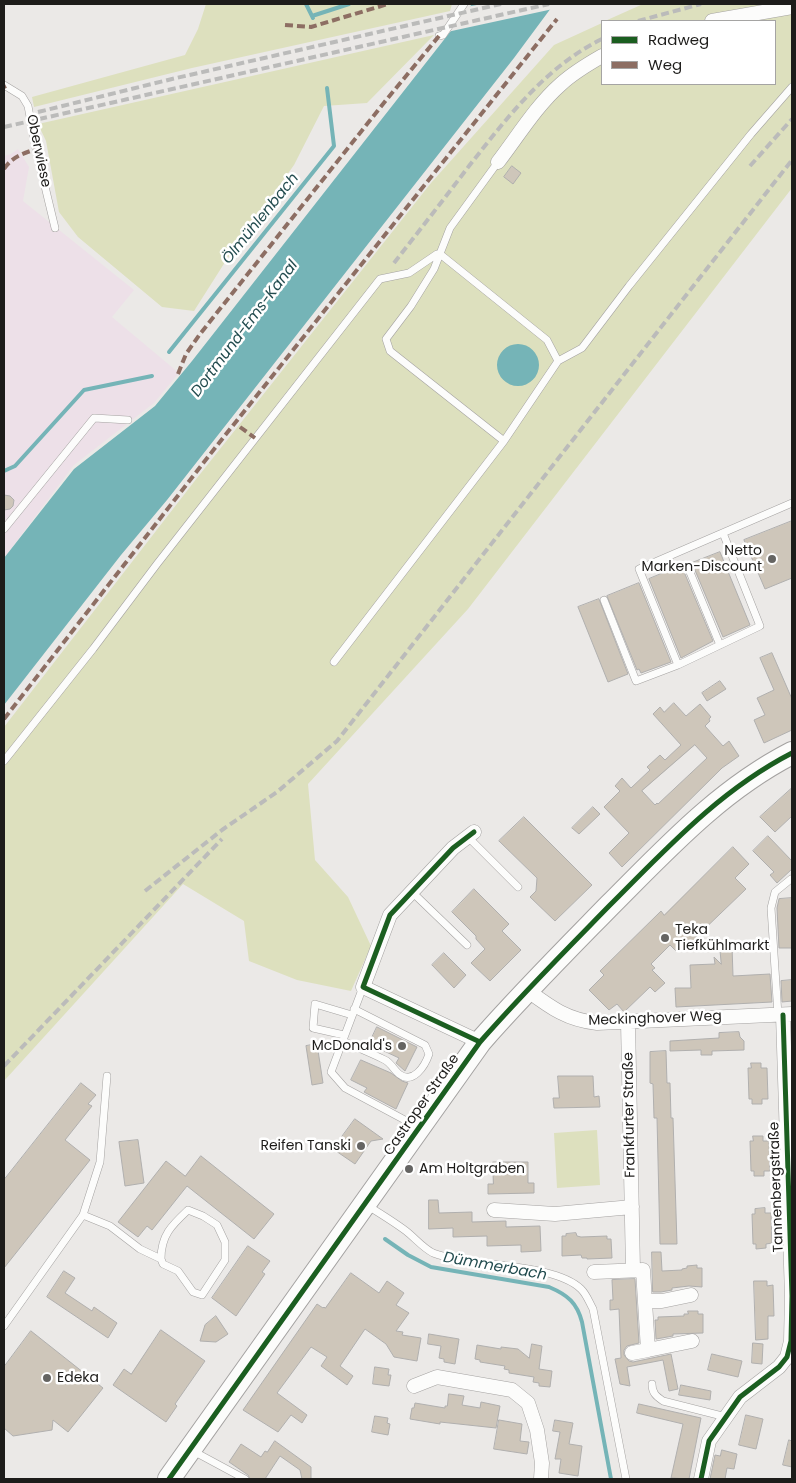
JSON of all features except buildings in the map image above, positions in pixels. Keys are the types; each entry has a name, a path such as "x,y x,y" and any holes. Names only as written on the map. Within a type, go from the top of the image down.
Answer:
{"main road":[{"name":"Castroper Straße","path":"169,1479 480,1042 526,990 700,816 769,765 792,753"}],"street":[{"path":"717,20 792,6"},
{"path":"498,162 539,107 561,84 601,57"},
{"path":"471,834 453,848 390,915 363,987 480,1042"},
{"name":"Meckinghover Weg","path":"526,990 554,1010 580,1021 597,1023 784,1015"},
{"name":"Tannenbergstraße","path":"784,1015 792,1296 790,1358"},
{"name":"Frankfurter Straße","path":"628,1022 633,1270"},
{"path":"494,1210 555,1214 632,1207"},
{"path":"594,1272 643,1270 648,1350"},
{"path":"645,1301 662,1301 691,1295"},
{"path":"632,1353 692,1341"},
{"path":"701,1479 709,1441 740,1397 790,1358"},
{"path":"414,1386 437,1377 512,1390 528,1403 538,1430 542,1463 541,1479"}],"lane":[{"path":"439,36 443,35 464,4"},
{"name":"Oberwiese","path":"4,84 22,96 28,106 55,228"},
{"path":"334,662 504,442 558,361 582,348 738,150 792,87"},
{"path":"498,162 450,228 434,269 412,306 386,338 390,351 504,442"},
{"path":"4,761 380,279 408,273 436,254 440,254"},
{"path":"440,254 547,340 558,361"},
{"path":"4,529 94,418 128,420"},
{"path":"678,666 638,569 792,504"},
{"path":"604,600 636,681 678,666 760,626 723,533"},
{"path":"686,565 720,645"},
{"path":"471,834 518,887"},
{"path":"784,1015 771,908 775,892 791,879"},
{"path":"412,892 467,945"},
{"path":"363,987 331,1072 345,1088 418,1128"},
{"path":"315,1004 353,1012 414,1038 424,1045 429,1054 418,1074 408,1077 401,1076 388,1062 343,1038 313,1028 315,1004"},
{"path":"4,1326 83,1214 100,1162 106,1076"},
{"path":"366,1204 408,1232 430,1251 447,1258 506,1266 556,1276 570,1281 580,1288 587,1296 593,1309 626,1479"},
{"path":"83,1214 110,1226 140,1249 161,1258 163,1264 178,1270 193,1292 202,1295 225,1260 226,1242 217,1225 204,1216 188,1210 170,1228 161,1250 161,1258"},
{"path":"652,1384 652,1390 663,1401 726,1417"},
{"path":"190,1450 244,1479"}],"shaded area":[{"path":"18,149 29,167 23,201 134,290 112,317 179,373 154,403 74,465 4,558 4,156"}],"green space":[{"path":"206,4 452,4 450,11 192,68 34,107 32,97 185,55 198,29"},
{"path":"643,4 792,4 792,188 468,609 308,784 315,860 348,897 371,946 351,991 297,980 249,961 244,921 183,884 4,1081 4,727 197,478 431,183 554,45 601,23 601,85 776,85 776,20 607,20"},
{"path":"434,35 367,103 324,106 294,165 227,259 194,311 162,307 78,237 59,212 46,141 38,124"},
{"path":"597,1130 600,1185 557,1188 554,1133"}],"water":[{"name":"Dortmund-Ems-Kanal","path":"472,4 554,4 514,58 4,705 4,558 74,469 155,406"},
{"path":"518,344 533,350 539,365 533,380 518,386 503,380 497,365 503,350"}],"pier":[{"path":"482,4 556,4 553,9 447,32 466,7"}],"waterway":[{"name":"Ölmühlenbach","path":"306,4 313,18"},
{"path":"312,16 349,4"},
{"name":"Ölmühlenbach","path":"169,352 334,146 327,88"},
{"name":"Ölmühlenbach","path":"4,471 15,466 84,390 152,376"},
{"name":"Dümmerbach","path":"385,1239 408,1255 431,1267 549,1287 571,1300 582,1322 611,1479"}],"railway":[{"path":"38,112 172,79 501,4"},
{"path":"4,127 549,4"},
{"path":"642,20 701,4"},
{"path":"394,263 483,148 528,95 563,64 601,40"},
{"path":"750,166 792,119"},
{"path":"145,891 222,830 277,792 337,741 792,160"},
{"path":"4,1066 222,839"}],"marked path":[{"path":"285,25 311,27 388,4"},
{"path":"4,719 215,448 557,19"},
{"path":"178,374 186,354 200,334 439,36"},
{"path":"4,169 14,159 36,149"},
{"path":"240,427 255,438"}],"cycle path":[{"path":"169,1479 480,1042 511,1007 610,905 695,821 741,784 792,753"},
{"path":"474,832 453,848 390,915 363,987 480,1042"},
{"path":"701,1479 709,1441 740,1397 779,1367 787,1357 791,1341 792,1296 783,1015"}],"place":[{"name":"Netto Marken-Discount","path":"772,559"},
{"name":"Teka Tiefkühlmarkt","path":"665,938"},
{"name":"McDonald's","path":"402,1046"},
{"name":"Reifen Tanski","path":"361,1146"},
{"name":"Am Holtgraben","path":"409,1169"},
{"name":"Edeka","path":"47,1378"}]}
